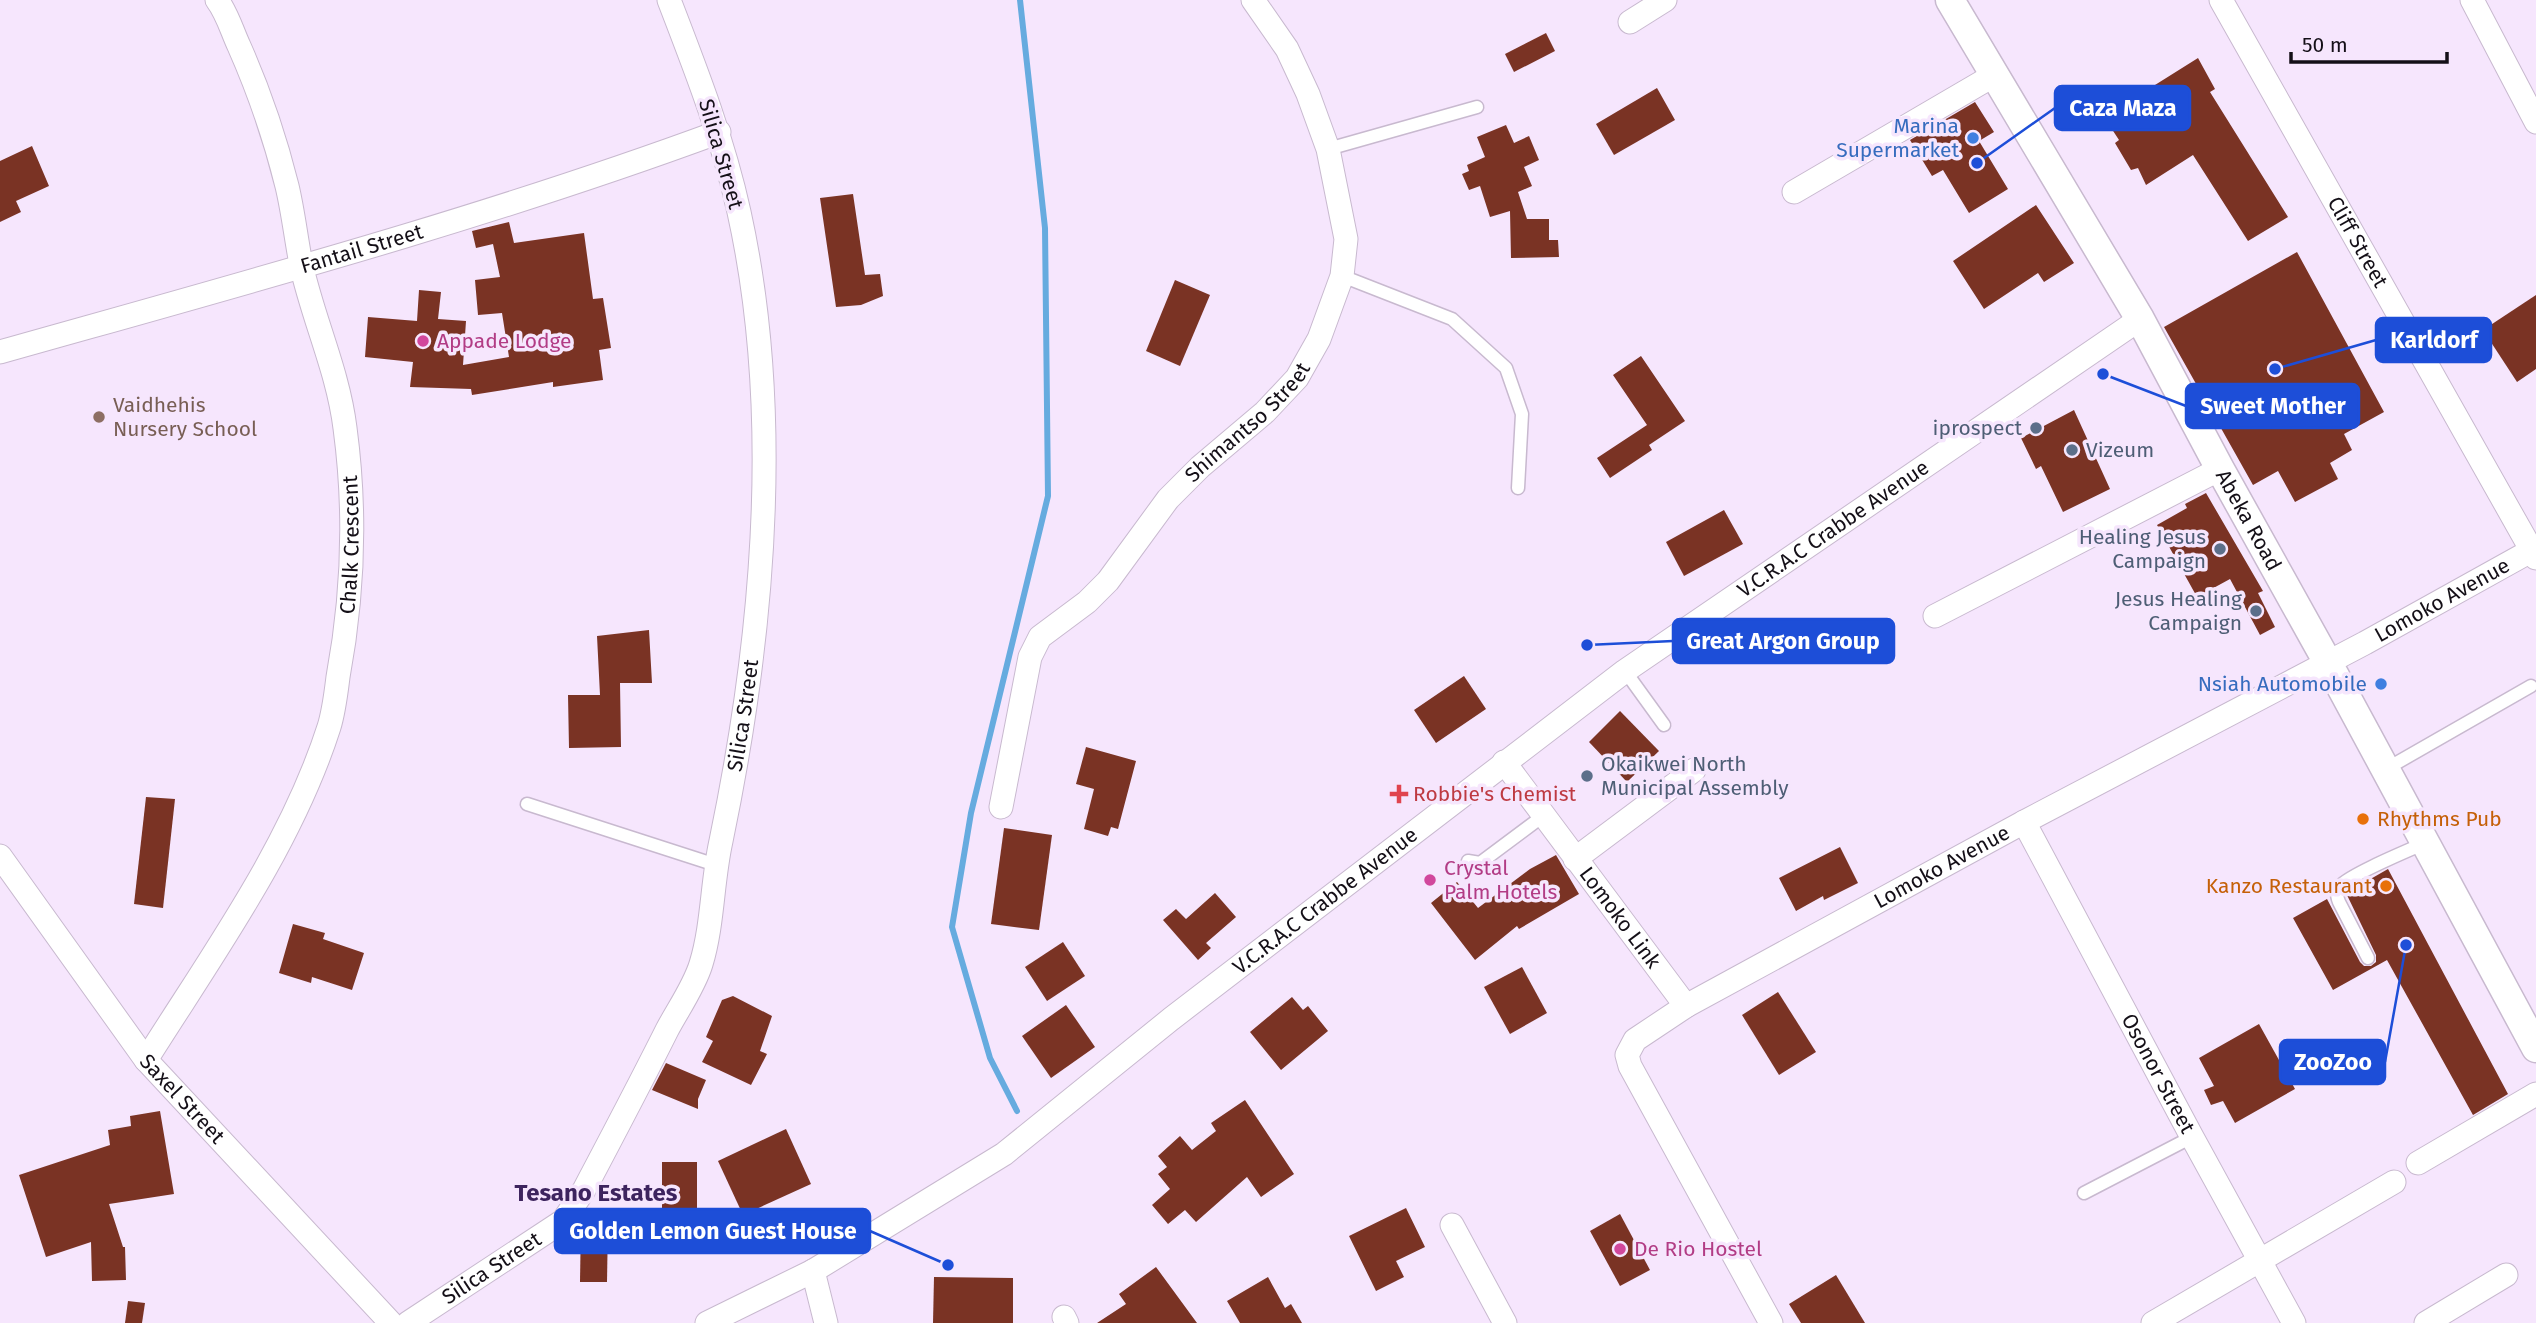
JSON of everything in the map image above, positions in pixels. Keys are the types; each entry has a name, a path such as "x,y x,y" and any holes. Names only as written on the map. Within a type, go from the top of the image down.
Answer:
{"street":[{"name":"Chalk Crescent","path":"146,1060 225,935 300,801 330,725 343,649 351,559 352,482 345,424 332,365 302,267 287,187 272,134 251,72 217,0"},
{"name":"Silica Street","path":"408,1323 563,1221 596,1167 701,965 743,719 762,553 761,381 754,298 739,213 719,132 669,0"},
{"name":"Shimantso Street","path":"1001,807 1030,657 1040,638 1101,588 1168,499 1200,467 1265,412 1297,378 1319,339 1342,276 1346,239 1328,149 1308,94 1287,49 1254,0"},
{"path":"1630,22 1665,0"},
{"name":"Abeka Road","path":"1950,0 2140,319 2536,1048"},
{"name":"Cliff Street","path":"2221,0 2535,552"},
{"path":"2472,0 2536,122"},
{"path":"1794,192 1996,74"},
{"name":"Fantail Street","path":"0,352 498,209 719,132"},
{"name":"V.C.R.A.C Crabbe Avenue","path":"708,1323 813,1271 1004,1154 1050,1115 1625,671 2140,319"},
{"path":"1935,616 2220,469"},
{"name":"Lomoko Avenue","path":"1771,1323 1630,1066 1627,1055 1635,1040 1686,1006 2024,822 2535,552"},
{"name":"Lomoko Link","path":"1504,762 1686,1006"},
{"path":"1575,859 1694,770"},
{"name":"Osonor Street","path":"2024,822 2294,1323"},
{"name":"Saxel Street","path":"0,856 146,1060 391,1323"},
{"path":"2418,1163 2536,1094"},
{"path":"2153,1323 2394,1182"},
{"path":"1452,1225 1505,1323"},
{"path":"813,1271 827,1323"},
{"path":"2426,1323 2506,1275"}],"lane":[{"path":"1328,149 1477,107"},
{"path":"1342,276 1452,319 1506,368 1522,414 1518,488"},
{"path":"1625,671 1664,725"},
{"path":"2386,769 2531,686"},
{"path":"527,804 716,865"},
{"path":"1468,860 1480,863 1491,857 1543,817"},
{"path":"2368,958 2339,902 2337,892 2340,886 2426,843"},
{"path":"2084,1193 2192,1138"}],"building":[{"path":"1546,33 1555,51 1514,72 1505,54"},
{"path":"2198,58 2215,89 2210,92 2288,217 2248,241 2193,155 2146,185 2138,168 2131,170 2115,143 2119,140 2104,117"},
{"path":"1657,88 1675,120 1614,155 1596,124"},
{"path":"1975,102 1994,132 1979,141 2008,189 1969,213 1943,170 1932,176 1910,140"},
{"path":"1506,125 1514,143 1529,136 1539,160 1524,167 1532,186 1518,192 1527,219 1549,219 1549,240 1558,240 1559,257 1511,258 1510,211 1490,217 1480,186 1469,190 1462,174 1469,171 1467,165 1485,157 1477,137"},
{"path":"32,146 49,186 16,201 21,212 0,222 0,161"},
{"path":"853,194 865,275 880,274 883,296 861,305 836,307 820,198"},
{"path":"2036,205 2074,263 2044,282 2038,273 1984,309 1953,261"},
{"path":"509,222 514,243 584,233 593,299 603,298 611,348 599,350 603,380 553,387 553,382 472,395 471,389 410,387 413,362 365,357 368,317 417,321 419,290 441,292 438,319 466,321 463,365 509,357 502,313 478,315 475,280 500,277 493,244 476,248 472,231"},
{"path":"2297,252 2384,412 2344,434 2352,450 2330,463 2338,479 2295,502 2278,471 2253,485 2164,327"},
{"path":"1175,280 1210,295 1180,366 1146,351"},
{"path":"2536,295 2536,369 2517,382 2483,330"},
{"path":"1641,356 1685,421 1649,445 1652,450 1610,478 1597,458 1647,425 1613,375"},
{"path":"2074,410 2110,489 2063,512 2041,466 2036,469 2021,438"},
{"path":"2206,493 2263,591 2258,593 2275,627 2260,635 2230,579 2197,597 2157,525 2187,508 2185,504"},
{"path":"1724,510 1743,544 1684,576 1666,542"},
{"path":"649,630 652,683 620,683 621,747 569,748 568,695 600,695 597,636"},
{"path":"1464,676 1486,709 1436,743 1414,710"},
{"path":"1620,711 1659,751 1627,782 1589,742"},
{"path":"1086,747 1136,761 1118,829 1111,827 1108,836 1084,829 1094,789 1076,784"},
{"path":"146,797 175,799 163,908 134,904"},
{"path":"1004,828 1052,835 1039,930 991,924"},
{"path":"1840,847 1858,883 1824,900 1823,896 1796,911 1779,878"},
{"path":"1556,855 1579,894 1519,929 1517,926 1475,960 1431,903 1457,882 1478,908 1530,869"},
{"path":"2388,869 2508,1094 2473,1115 2387,960 2333,990 2293,918 2327,899 2360,962 2364,966 2371,966 2376,962 2376,955 2346,893"},
{"path":"1215,893 1236,917 1206,943 1211,948 1198,960 1163,920 1176,909 1186,919"},
{"path":"293,924 325,933 323,939 364,953 352,990 312,977 311,983 279,973"},
{"path":"1063,942 1085,976 1047,1001 1025,967"},
{"path":"1522,967 1547,1013 1510,1034 1484,987"},
{"path":"1778,992 1816,1052 1779,1075 1742,1015"},
{"path":"733,996 772,1016 760,1051 767,1054 751,1085 702,1062 713,1041 706,1037 722,1000"},
{"path":"1292,997 1303,1010 1308,1006 1328,1031 1281,1070 1250,1032"},
{"path":"1066,1005 1095,1047 1051,1078 1022,1036"},
{"path":"2259,1024 2295,1089 2235,1123 2223,1101 2211,1105 2204,1090 2214,1086 2199,1058"},
{"path":"666,1063 706,1080 698,1099 698,1109 652,1090"},
{"path":"1245,1100 1294,1174 1261,1197 1247,1177 1196,1222 1185,1210 1168,1224 1152,1205 1170,1189 1158,1174 1167,1167 1158,1156 1180,1136 1192,1150 1216,1131 1211,1123"},
{"path":"160,1111 174,1194 109,1204 125,1247 126,1280 92,1281 91,1242 46,1257 19,1175 110,1145 108,1130 131,1126 130,1116"},
{"path":"786,1129 811,1184 743,1215 718,1161"},
{"path":"662,1162 697,1162 697,1239 662,1238"},
{"path":"1406,1208 1425,1247 1396,1261 1404,1277 1376,1291 1349,1236"},
{"path":"1620,1214 1650,1270 1620,1286 1590,1231"},
{"path":"581,1221 608,1222 607,1282 580,1282"},
{"path":"1156,1267 1197,1323 1097,1323 1126,1304 1119,1294"},
{"path":"1836,1275 1865,1323 1801,1323 1789,1304"},
{"path":"934,1277 1013,1278 1013,1323 933,1323"},
{"path":"1268,1277 1285,1308 1291,1304 1302,1323 1240,1323 1227,1301"},
{"path":"128,1301 145,1303 142,1323 125,1323"}],"waterway":[{"path":"1017,1111 990,1058 952,927 971,813 1048,496 1045,228 1020,0"}],"place":[{"name":"Marina Supermarket","path":"1973,138"},
{"name":"Caza Maza","path":"1977,163"},
{"name":"Appade Lodge","path":"423,341"},
{"name":"Karldorf","path":"2275,369"},
{"name":"Sweet Mother","path":"2103,374"},
{"name":"Vaidhehis Nursery School","path":"99,417"},
{"name":"iprospect","path":"2036,428"},
{"name":"Vizeum","path":"2072,450"},
{"name":"Healing Jesus Campaign","path":"2220,549"},
{"name":"Jesus Healing Campaign","path":"2256,611"},
{"name":"Great Argon Group","path":"1587,645"},
{"name":"Nsiah Automobile","path":"2381,684"},
{"name":"Okaikwei North Municipal Assembly","path":"1587,776"},
{"name":"Robbie's Chemist","path":"1399,794"},
{"name":"Rhythms Pub","path":"2363,819"},
{"name":"Crystal Palm Hotels","path":"1430,880"},
{"name":"Kanzo Restaurant","path":"2386,886"},
{"name":"ZooZoo","path":"2406,945"},
{"name":"De Rio Hostel","path":"1620,1249"},
{"name":"Golden Lemon Guest House","path":"948,1265"}],"district":[{"name":"Tesano Estates","path":"596,1193"}]}
